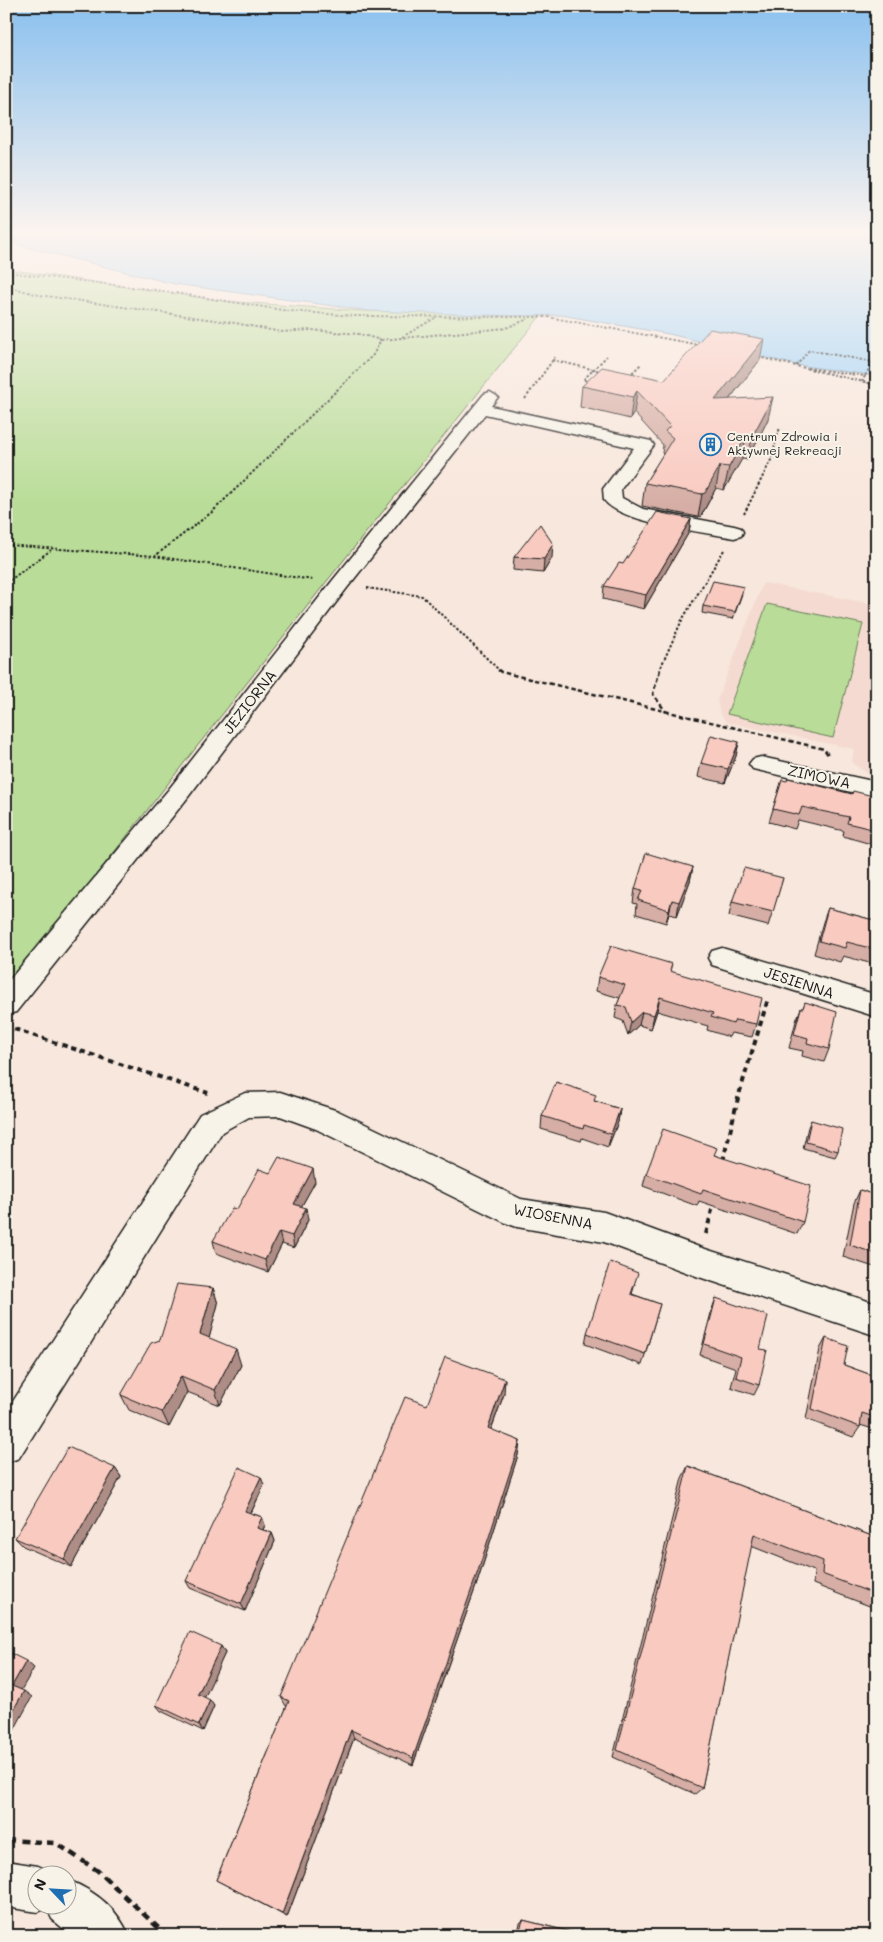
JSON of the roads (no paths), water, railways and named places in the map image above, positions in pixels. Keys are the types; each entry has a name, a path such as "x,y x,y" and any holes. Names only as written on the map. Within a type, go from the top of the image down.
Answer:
{"street":[{"name":"JEZIORNA","path":"6,1004 177,795 340,584 486,403 645,446 612,489 613,500 626,509 639,514 734,532"},
{"name":"ZIMOWA","path":"761,764 877,790"},
{"name":"JESIENNA","path":"722,958 877,1006"},
{"name":"WIOSENNA","path":"6,1445 211,1123 244,1105 280,1104 345,1129 400,1154 458,1186 517,1212 604,1227 699,1262 877,1320"},
{"path":"6,1884 28,1887"},
{"path":"78,1910 106,1936"}],"water":[{"path":"610,324 877,324 877,376 796,365 669,334"}],"place":[{"name":"Centrum Zdrowia i Aktywnej Rekreacji","path":"711,444"}]}
